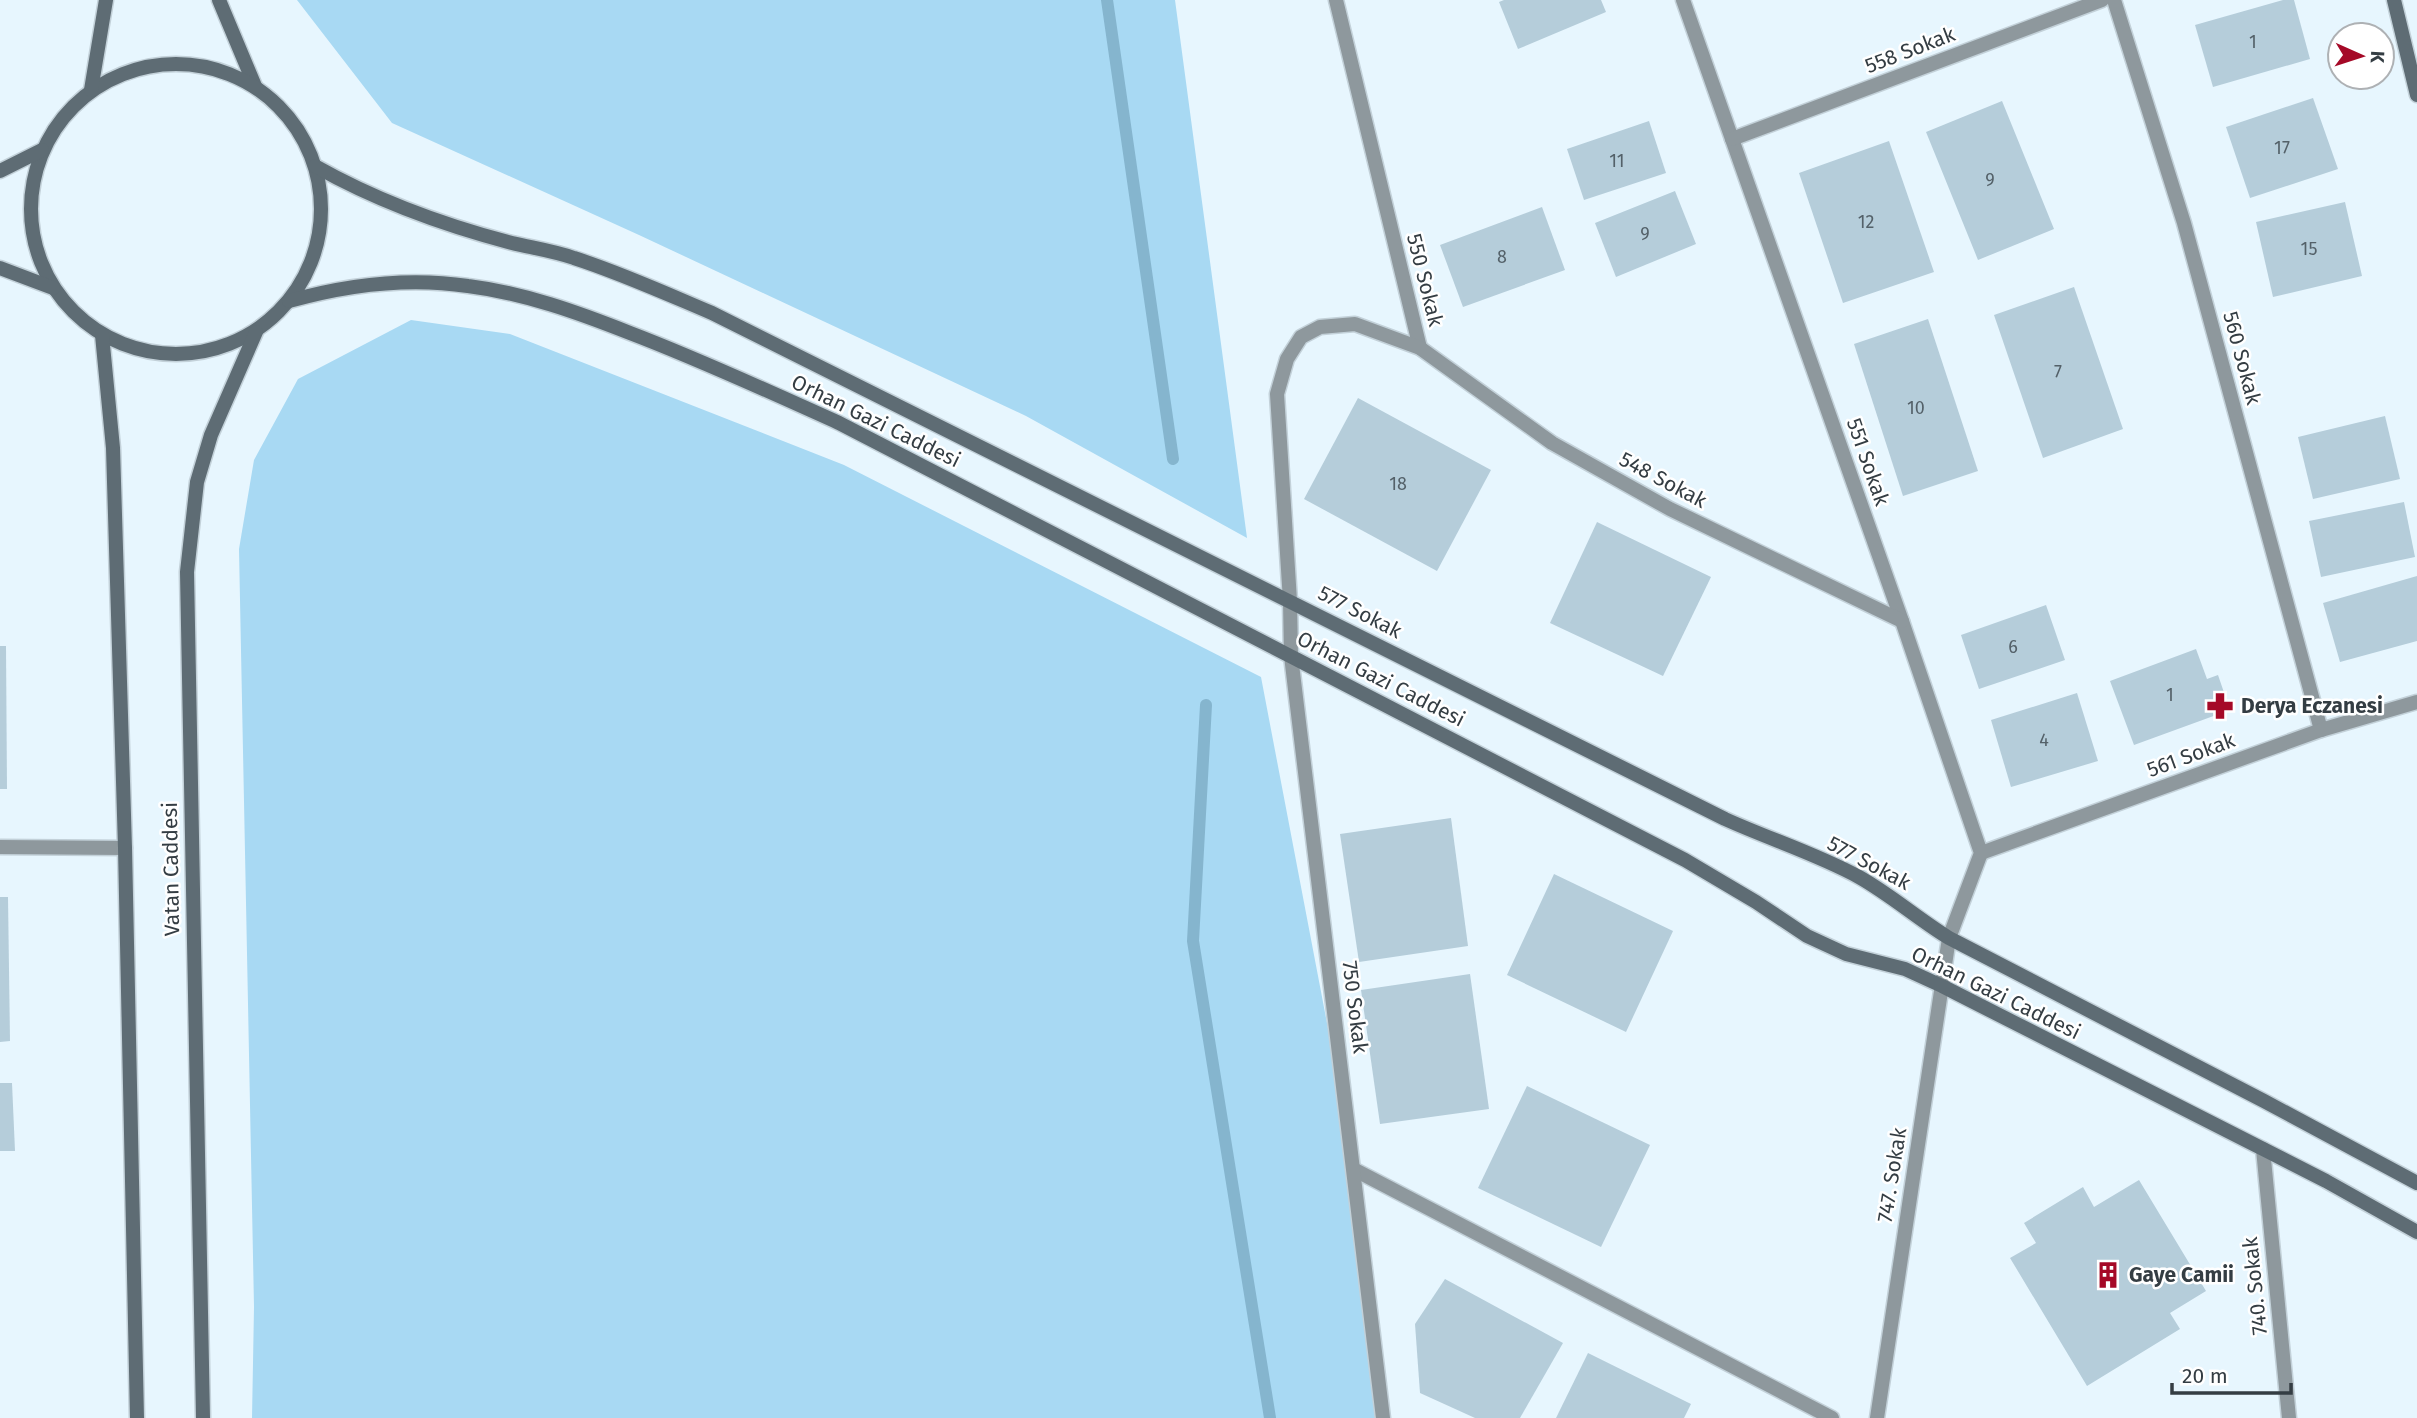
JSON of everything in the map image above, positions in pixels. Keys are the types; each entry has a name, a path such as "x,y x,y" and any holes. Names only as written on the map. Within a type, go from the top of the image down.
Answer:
{"street":[{"path":"91,90 106,0"},
{"name":"Vatan Caddesi","path":"219,0 255,86"},
{"name":"550 Sokak","path":"1336,0 1419,348"},
{"name":"551 Sokak","path":"1683,0 1981,853"},
{"name":"558 Sokak","path":"1732,139 2102,0"},
{"name":"560 Sokak","path":"2114,0 2183,223 2321,730"},
{"path":"2394,0 2417,95"},
{"name":"Vatan Caddesi","path":"172,63 216,68 255,86 292,121 315,166 322,212 313,259 289,301 256,332 219,349 180,355 139,351 102,335 75,315 53,288 34,244 31,197 42,150 63,117 91,90 130,71 172,63"},
{"path":"0,171 42,150"},
{"name":"Orhan Gazi Caddesi","path":"315,166 353,187 425,217 512,243 572,257 712,313 1290,601"},
{"path":"0,268 53,288"},
{"name":"Orhan Gazi Caddesi","path":"289,301 318,293 377,284 433,283 493,290 578,313 695,358 839,423 1685,860 1807,936 1846,954 1905,969 1942,986 2326,1181 2417,1232"},
{"name":"550 Sokak","path":"1290,601 1277,394 1287,359 1301,337 1321,327 1355,324 1419,348"},
{"name":"Vatan Caddesi","path":"203,1418 187,572 197,482 211,435 256,332"},
{"path":"102,335 113,448 125,848 137,1418"},
{"name":"548 Sokak","path":"1419,348 1552,443 1670,509 1902,621"},
{"name":"750 Sokak","path":"1290,601 1291,656 1383,1418"},
{"name":"577 Sokak","path":"1290,601 1725,819 1858,877 1903,904 1925,923 1949,938 2417,1183"},
{"name":"561 Sokak","path":"1981,853 2321,730 2417,702"},
{"path":"0,846 125,848"},
{"path":"1949,938 1981,853"},
{"name":"747. Sokak","path":"1877,1418 1949,938"},
{"name":"740. Sokak","path":"2263,1149 2289,1418"},
{"path":"1354,1170 1832,1418"}],"shaded area":[{"path":"297,0 1175,0 1247,538 1026,416 392,123"},
{"path":"411,320 510,334 844,465 1261,677 1355,1170 1383,1418 252,1418 254,1307 239,549 254,460 298,379"}],"building":[{"path":"1601,0 1606,12 1518,49 1499,2"},
{"path":"2283,0 2294,0 2310,59 2213,87 2195,25"},
{"path":"2313,98 2338,169 2250,198 2226,127"},
{"path":"2002,101 2054,229 1978,260 1926,132"},
{"path":"1649,121 1666,173 1584,200 1567,149"},
{"path":"1889,141 1934,272 1843,303 1799,173"},
{"path":"1675,191 1696,244 1616,277 1595,223"},
{"path":"2345,202 2362,276 2273,297 2256,222"},
{"path":"1542,207 1565,270 1463,307 1440,245"},
{"path":"2074,287 2123,429 2043,458 1994,315"},
{"path":"1928,319 1978,471 1903,496 1854,344"},
{"path":"1358,398 1491,470 1437,571 1304,499"},
{"path":"2385,416 2400,479 2313,499 2298,437"},
{"path":"2404,502 2415,557 2321,577 2309,521"},
{"path":"1597,522 1711,577 1663,676 1550,623"},
{"path":"2417,576 2417,641 2340,662 2323,603"},
{"path":"2046,605 2065,660 1979,689 1961,635"},
{"path":"0,646 6,646 7,789 0,789"},
{"path":"2196,649 2207,679 2218,675 2230,710 2134,745 2110,681"},
{"path":"2077,693 2098,761 2011,787 1991,720"},
{"path":"1451,818 1468,946 1359,962 1340,834"},
{"path":"1554,874 1673,931 1626,1032 1507,975"},
{"path":"0,897 8,897 10,1041 0,1042"},
{"path":"1470,974 1489,1109 1380,1124 1361,990"},
{"path":"0,1083 12,1083 15,1151 0,1151"},
{"path":"1527,1086 1650,1145 1601,1247 1478,1188"},
{"name":"Gaye Camii","path":"2139,1180 2206,1291 2170,1313 2180,1329 2087,1386 2010,1258 2036,1243 2024,1223 2083,1187 2094,1207"},
{"path":"1445,1279 1563,1343 1520,1418 1475,1418 1420,1393 1415,1324"},
{"path":"1588,1353 1691,1404 1684,1418 1556,1418"}],"waterway":[{"path":"1107,0 1173,459"},
{"path":"1206,705 1193,941 1270,1418"}],"place":[{"name":"Derya Eczanesi","path":"2220,706"},
{"name":"Gaye Camii","path":"2108,1275"}]}
